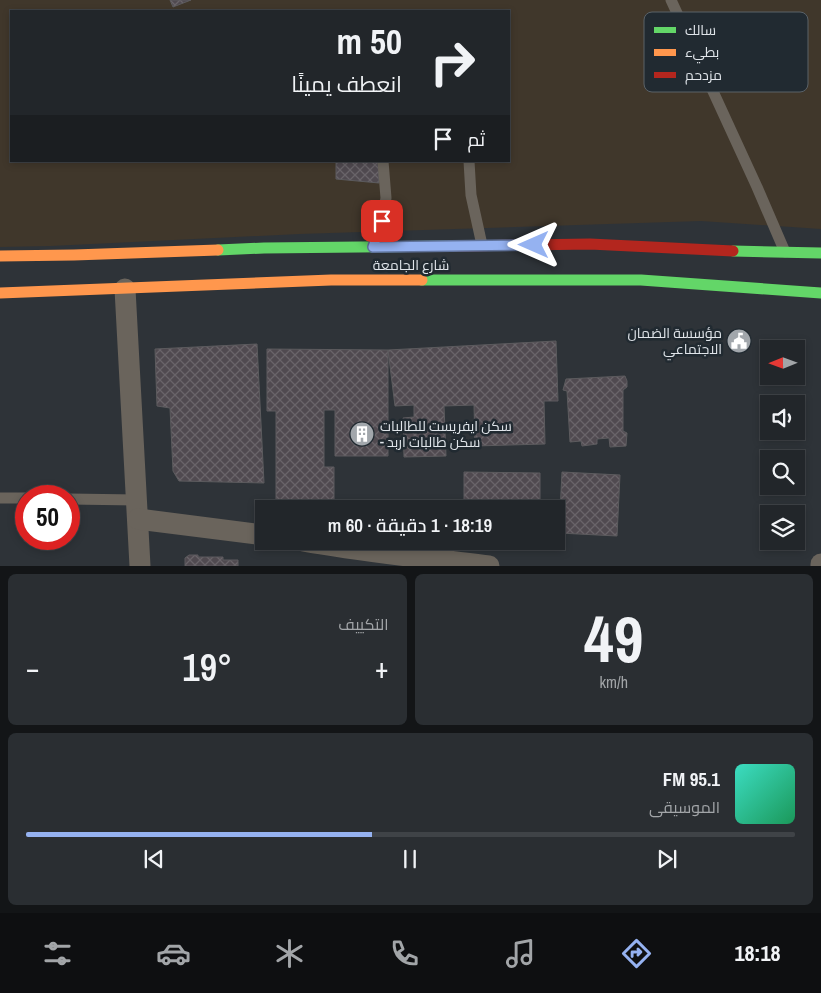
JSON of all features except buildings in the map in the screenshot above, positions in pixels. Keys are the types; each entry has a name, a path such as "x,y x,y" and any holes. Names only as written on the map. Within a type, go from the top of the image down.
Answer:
{"main road":[{"name":"شارع الجامعة","path":"2,250 74,255 264,248 590,244 742,252 821,252"},
{"name":"شارع الجامعة","path":"0,293 331,280 641,280 821,293"}],"street":[{"path":"125,289 140,566"},
{"path":"137,510 255,533"},
{"path":"328,550 348,557 393,553 489,566"}],"lane":[{"path":"671,0 677,12"},
{"path":"713,92 785,252"},
{"path":"373,247 382,221 386,198 383,162"},
{"path":"469,162 471,195 482,245"},
{"path":"0,498 15,498"},
{"path":"80,501 137,510"}],"shaded area":[{"path":"0,0 821,0 821,229 701,221 299,234 0,247"}],"traffic: fast":[{"path":"218,250 456,246"},
{"path":"733,251 821,253"},
{"path":"422,280 641,280 821,293"}],"traffic: slow":[{"path":"0,256 218,250"},
{"path":"0,293 331,280 422,280"}],"traffic: jam":[{"path":"456,246 590,244 733,251"}],"place":[{"name":"مؤسسة الضمان الاجتماعي","path":"739,341"},
{"name":"سكن ايفريست للطالبات - سكن طالبات اربد","path":"362,434"}],"route":[{"path":"382,221 373,247 534,245"}]}
